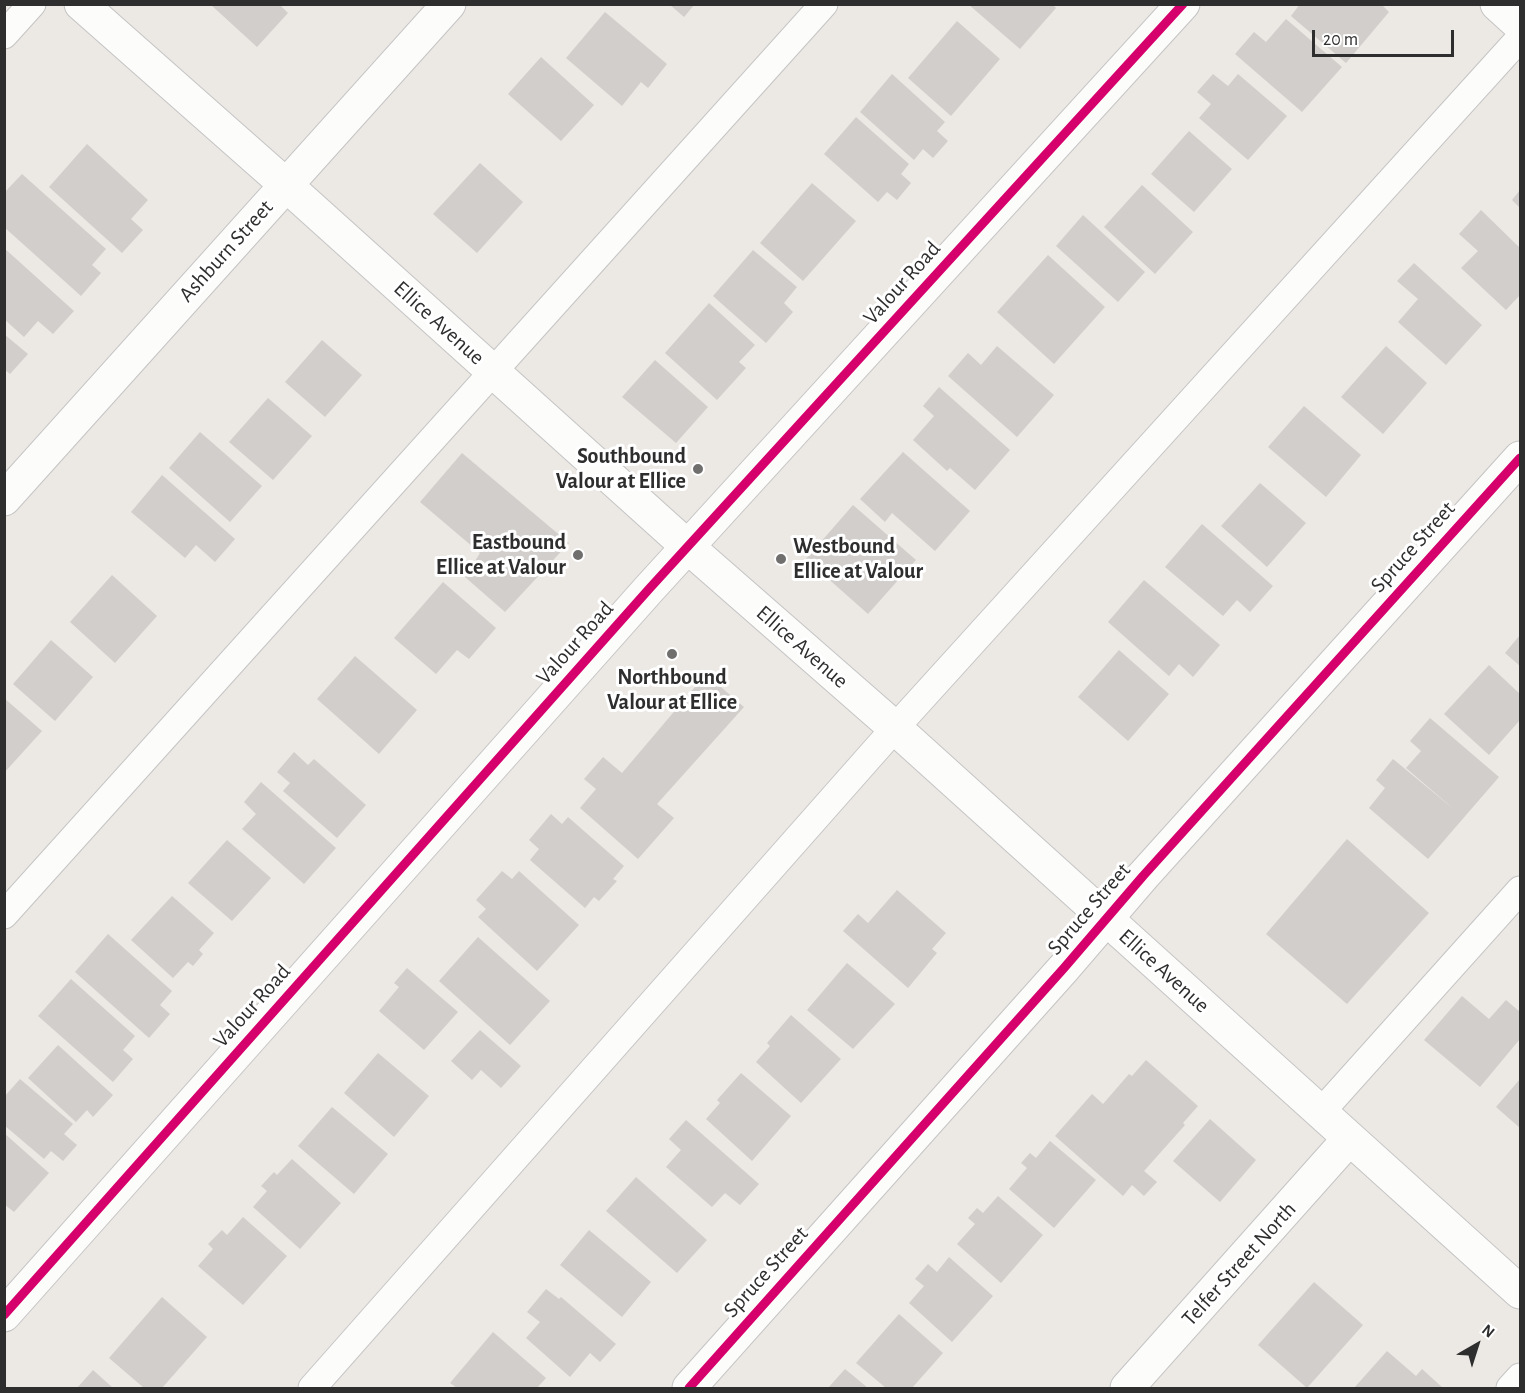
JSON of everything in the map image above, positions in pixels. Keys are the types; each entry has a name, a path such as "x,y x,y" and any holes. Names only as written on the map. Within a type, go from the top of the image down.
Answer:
{"street":[{"name":"Ellice Avenue","path":"81,4 688,547 895,728 1521,1292"},
{"name":"Ashburn Street","path":"4,499 449,4"},
{"name":"Valour Road","path":"4,1315 688,547 1183,4"},
{"path":"1497,4 1521,25"},
{"name":"Spruce Street","path":"689,1389 1106,919 1521,458"},
{"name":"Telfer Street North","path":"1127,1389 1350,1138"}],"lane":[{"path":"4,35 32,4"},
{"path":"4,915 824,4"},
{"path":"312,1389 895,728 1521,39"},
{"path":"1321,1112 1521,890"},
{"path":"1510,1389 1521,1377"}],"building":[{"path":"210,4 279,4 288,13 257,47"},
{"path":"669,4 695,4 684,17"},
{"path":"968,4 1052,4 1056,8 1020,49"},
{"path":"1300,4 1381,4 1389,12 1346,63 1291,16"},
{"path":"605,12 667,64 648,88 641,82 622,106 566,58"},
{"path":"1286,19 1342,67 1302,112 1235,54 1254,32 1266,42"},
{"path":"957,21 1000,59 951,116 908,78"},
{"path":"541,57 594,105 561,141 508,94"},
{"path":"892,74 945,122 937,131 948,141 933,158 923,149 914,160 860,112"},
{"path":"1213,74 1228,86 1238,74 1287,116 1248,160 1199,118 1211,104 1197,92"},
{"path":"856,117 909,164 901,174 911,183 897,200 887,192 878,202 824,154"},
{"path":"1189,131 1232,169 1194,212 1151,174"},
{"path":"87,144 148,200 131,219 143,230 122,253 49,187"},
{"path":"480,163 523,202 477,253 433,214"},
{"path":"22,174 106,249 92,265 101,273 81,296 4,227 4,193"},
{"path":"812,183 856,221 803,281 760,243"},
{"path":"1142,185 1193,232 1155,274 1104,227"},
{"path":"1520,190 1520,208 1512,200"},
{"path":"1481,210 1520,248 1520,295 1506,310 1461,268 1478,251 1459,234"},
{"path":"1083,215 1145,272 1118,302 1056,246"},
{"path":"4,248 74,311 53,334 38,321 24,337 4,319"},
{"path":"753,250 797,287 784,303 793,312 766,343 713,296"},
{"path":"1048,255 1105,307 1054,364 997,312"},
{"path":"1414,263 1482,325 1446,365 1398,322 1418,299 1397,281"},
{"path":"709,303 755,345 739,362 746,368 717,400 665,353"},
{"path":"4,334 28,354 10,374 4,369"},
{"path":"322,340 362,375 325,417 285,382"},
{"path":"997,346 1054,395 1017,437 948,376 968,353 981,365"},
{"path":"1386,346 1427,383 1383,434 1341,397"},
{"path":"655,360 708,407 676,443 622,397"},
{"path":"939,387 1010,450 975,490 950,468 947,471 913,440 934,416 923,406"},
{"path":"268,398 312,436 273,480 229,442"},
{"path":"1304,406 1361,455 1326,497 1268,447"},
{"path":"200,432 262,486 230,522 169,468"},
{"path":"903,452 970,511 935,551 892,513 885,522 860,499"},
{"path":"462,453 569,543 505,612 465,577 480,553 420,502"},
{"path":"162,475 235,539 215,562 196,545 185,558 131,512"},
{"path":"1260,483 1306,523 1267,567 1221,526"},
{"path":"853,505 916,560 868,614 806,559"},
{"path":"1202,524 1273,586 1250,612 1237,600 1223,616 1165,567"},
{"path":"112,575 157,616 115,663 70,622"},
{"path":"1144,580 1220,645 1193,677 1179,664 1169,676 1108,622"},
{"path":"443,582 496,628 469,659 457,650 436,674 394,638"},
{"path":"1520,635 1520,666 1505,653"},
{"path":"51,640 93,677 55,721 13,684"},
{"path":"1119,650 1169,694 1128,741 1078,697"},
{"path":"355,656 417,710 379,754 317,699"},
{"path":"1489,665 1520,694 1520,720 1489,755 1444,714"},
{"path":"706,674 744,707 657,804 674,818 638,859 580,808 596,789 584,779 603,757 622,773"},
{"path":"4,698 42,731 4,773"},
{"path":"1430,718 1499,777 1428,859 1369,808 1385,788 1376,780 1393,759 1456,811 1406,768 1421,751 1410,741"},
{"path":"294,752 308,765 314,759 366,805 337,838 283,791 290,783 277,772"},
{"path":"261,782 336,848 304,884 242,829 256,814 244,802"},
{"path":"551,814 562,824 568,817 624,866 613,879 617,881 599,901 594,897 585,908 530,860 539,849 529,840"},
{"path":"1347,839 1429,913 1347,1004 1266,934"},
{"path":"227,840 271,878 232,921 188,883"},
{"path":"502,871 512,879 519,871 579,925 537,971 478,917 486,909 476,900"},
{"path":"897,890 946,933 932,949 937,953 908,988 843,931 858,914 868,923"},
{"path":"172,896 214,933 199,950 203,954 193,966 188,962 173,978 131,940"},
{"path":"108,934 172,991 160,1005 170,1014 149,1038 75,972"},
{"path":"478,937 550,1001 510,1045 439,981"},
{"path":"847,963 895,1004 853,1049 807,1010"},
{"path":"407,968 458,1012 424,1050 379,1011 399,987 394,983"},
{"path":"71,979 135,1036 123,1050 133,1059 113,1082 38,1016"},
{"path":"1462,996 1489,1019 1506,1000 1520,1012 1520,1039 1480,1087 1424,1040"},
{"path":"791,1015 841,1059 801,1103 756,1062 770,1046 767,1043"},
{"path":"480,1030 521,1066 501,1088 481,1070 472,1080 451,1061"},
{"path":"58,1045 113,1095 93,1117 87,1110 76,1122 28,1078"},
{"path":"378,1053 429,1096 394,1137 344,1093"},
{"path":"1146,1060 1198,1106 1183,1123 1185,1125 1144,1171 1157,1182 1144,1196 1132,1185 1123,1196 1055,1136 1092,1094 1103,1104 1129,1074 1132,1076"},
{"path":"741,1073 791,1116 752,1161 706,1119 720,1103 717,1100"},
{"path":"20,1079 73,1124 64,1134 77,1145 63,1161 51,1151 44,1159 4,1125 4,1097"},
{"path":"1520,1079 1520,1128 1496,1107"},
{"path":"332,1107 388,1154 354,1194 298,1146"},
{"path":"1210,1119 1256,1160 1220,1202 1173,1161"},
{"path":"686,1120 759,1184 740,1205 725,1193 712,1207 666,1167 681,1150 669,1139"},
{"path":"4,1133 49,1173 14,1212 4,1204"},
{"path":"1050,1141 1096,1180 1054,1228 1009,1189 1027,1168 1021,1163 1030,1153 1036,1158"},
{"path":"292,1159 341,1203 300,1249 253,1207 267,1191 261,1186 274,1172 277,1175"},
{"path":"636,1177 707,1240 677,1273 606,1211"},
{"path":"998,1196 1043,1235 1001,1283 957,1244 975,1224 968,1218 977,1208 983,1213"},
{"path":"243,1217 287,1256 243,1305 198,1266 213,1249 208,1244 222,1230 227,1235"},
{"path":"589,1230 651,1282 622,1317 560,1265"},
{"path":"949,1257 993,1296 952,1342 909,1303 924,1286 915,1279 928,1264 937,1272"},
{"path":"1314,1282 1363,1325 1307,1388 1258,1345"},
{"path":"546,1289 559,1299 561,1297 616,1344 600,1362 590,1353 570,1377 526,1338 540,1322 527,1312"},
{"path":"162,1297 207,1337 162,1388 144,1388 109,1358"},
{"path":"899,1314 943,1353 912,1388 886,1388 856,1363"},
{"path":"493,1332 546,1378 537,1388 457,1388 450,1383"},
{"path":"1387,1351 1416,1376 1422,1369 1443,1388 1354,1388"},
{"path":"845,1369 868,1388 828,1388"},
{"path":"93,1370 113,1388 77,1388"}],"cycle path":[{"path":"4,1315 649,589 1183,4"},
{"path":"689,1388 1064,968 1143,876 1520,458"}],"place":[{"name":"Southbound Valour at Ellice","path":"698,469"},
{"name":"Eastbound Ellice at Valour","path":"578,555"},
{"name":"Westbound Ellice at Valour","path":"781,559"},
{"name":"Northbound Valour at Ellice","path":"672,654"}]}
